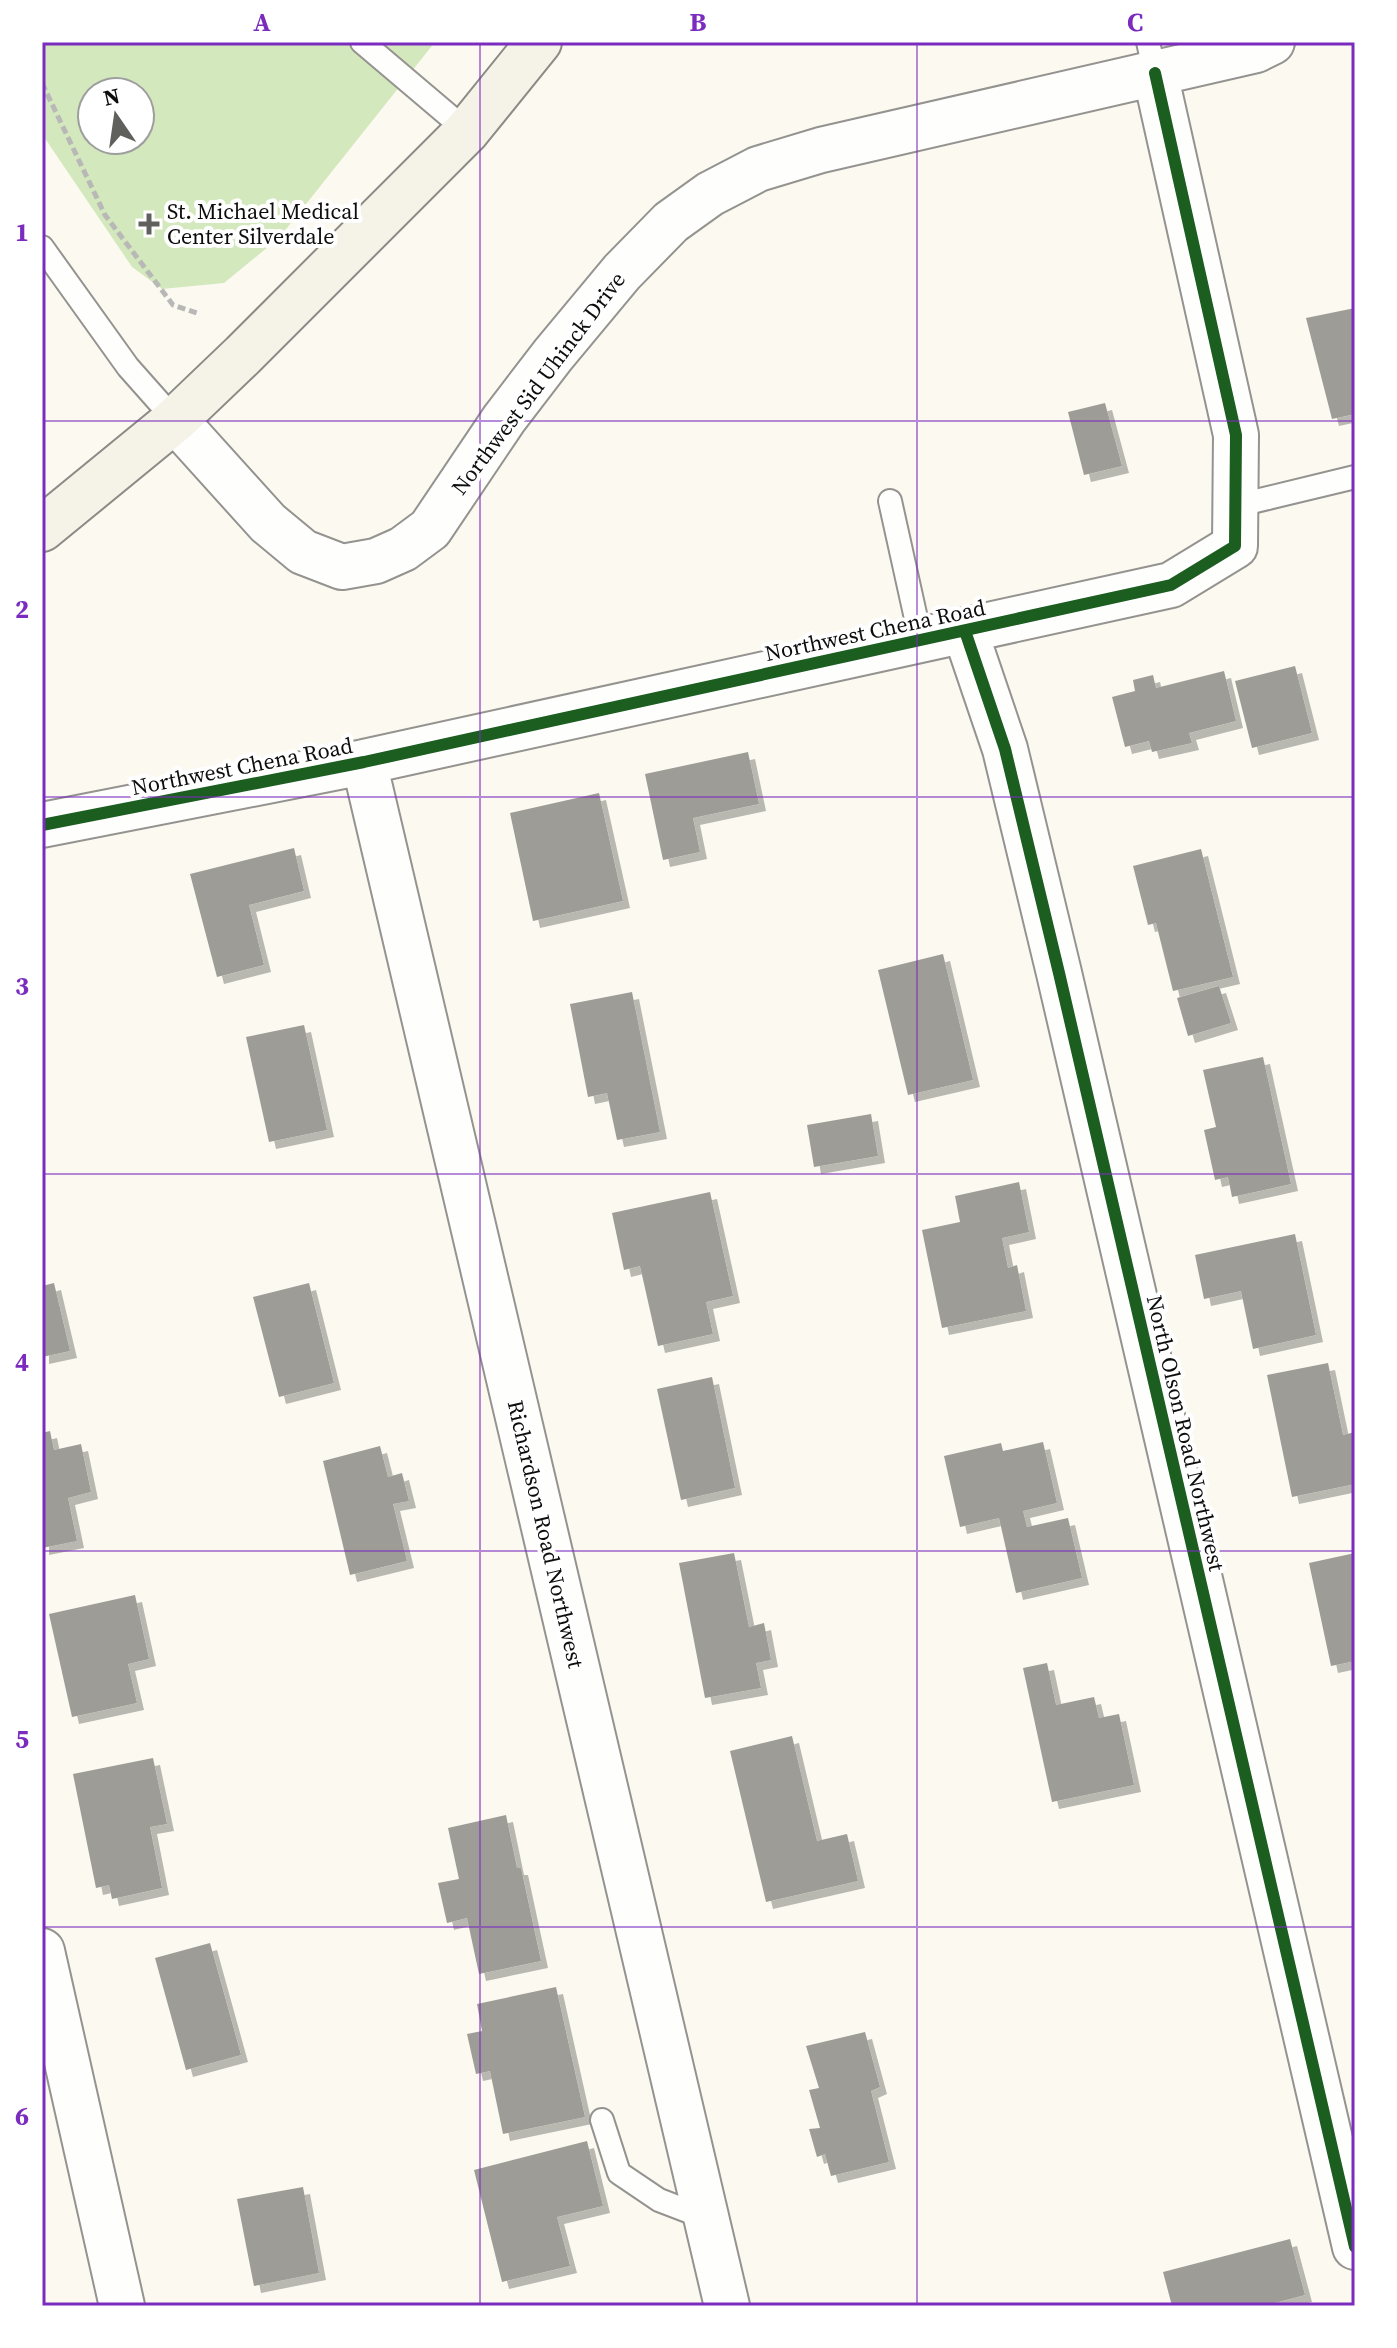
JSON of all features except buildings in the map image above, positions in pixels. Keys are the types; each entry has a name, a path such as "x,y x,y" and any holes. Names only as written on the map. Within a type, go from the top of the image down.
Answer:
{"main road":[{"path":"42,529 175,420 323,277 467,131 539,42"}],"street":[{"name":"Northwest Sid Uhinck Drive","path":"175,420 268,523 303,552 342,567 376,561 403,549 430,529 504,419 622,272 671,222 710,194 758,169 1152,58 1256,50 1272,42"},
{"name":"Northwest Chena Road","path":"42,825 364,762 1171,585 1235,546 1236,435 1152,58"},
{"name":"North Olson Road Northwest","path":"965,631 1008,763 1355,2247"},
{"name":"Richardson Road Northwest","path":"364,762 727,2306"},
{"path":"42,1951 122,2306"}],"lane":[{"path":"362,42 467,131"},
{"path":"42,247 128,367 175,420"},
{"path":"1235,506 1355,477"},
{"path":"890,501 921,641"},
{"path":"602,2120 619,2173 659,2200 706,2218"}],"path":[{"path":"42,83 105,215 173,305 197,313"}],"green space":[{"name":"St. Michael Medical Center Silverdale","path":"42,42 435,42 279,238 224,283 162,289 132,267 42,134"}],"cycle path":[{"path":"42,825 364,762 1171,585 1235,546 1236,435 1155,73"},
{"path":"965,631 1005,749 1355,2247"}],"place":[{"name":"St. Michael Medical Center Silverdale","path":"149,224"}]}
